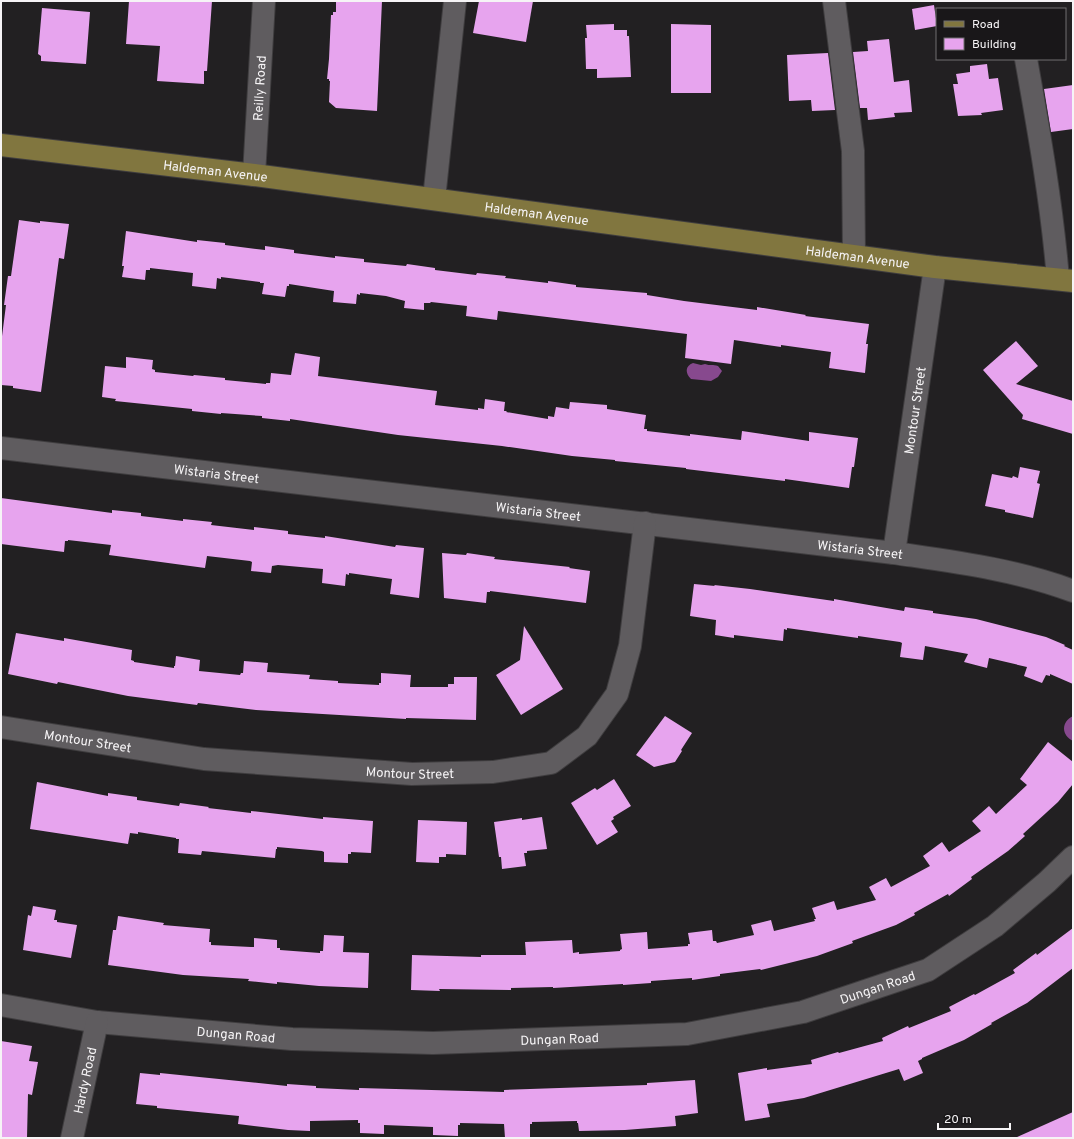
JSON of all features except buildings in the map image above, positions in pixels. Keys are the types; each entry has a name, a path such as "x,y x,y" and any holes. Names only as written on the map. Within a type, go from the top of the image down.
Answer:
{"main road":[{"name":"Haldeman Avenue","path":"1,145 254,175 935,267 1065,280"}],"street":[{"name":"Reilly Road","path":"254,175 264,1"},
{"path":"434,199 455,1"},
{"path":"834,1 853,151 854,256"},
{"path":"1026,60 1040,136 1054,238 1065,280"},
{"name":"Montour Street","path":"894,553 935,267"},
{"name":"Wistaria Street","path":"1,448 894,553 977,565 1011,572 1045,581 1073,591"},
{"name":"Montour Street","path":"1,727 204,759 412,774 493,772 551,763 587,736 617,694 630,646 645,523"},
{"name":"Dungan Road","path":"1,1005 97,1022 292,1039 433,1043 687,1034 803,1012 928,970 995,926 1047,882 1073,857"},
{"name":"Hardy Road","path":"72,1138 97,1022"}],"shaded area":[{"path":"693,363 701,365 716,365 722,371 718,377 711,381 691,379 687,372 687,368"},
{"path":"1073,716 1073,741 1066,735 1064,728 1066,722"}]}
